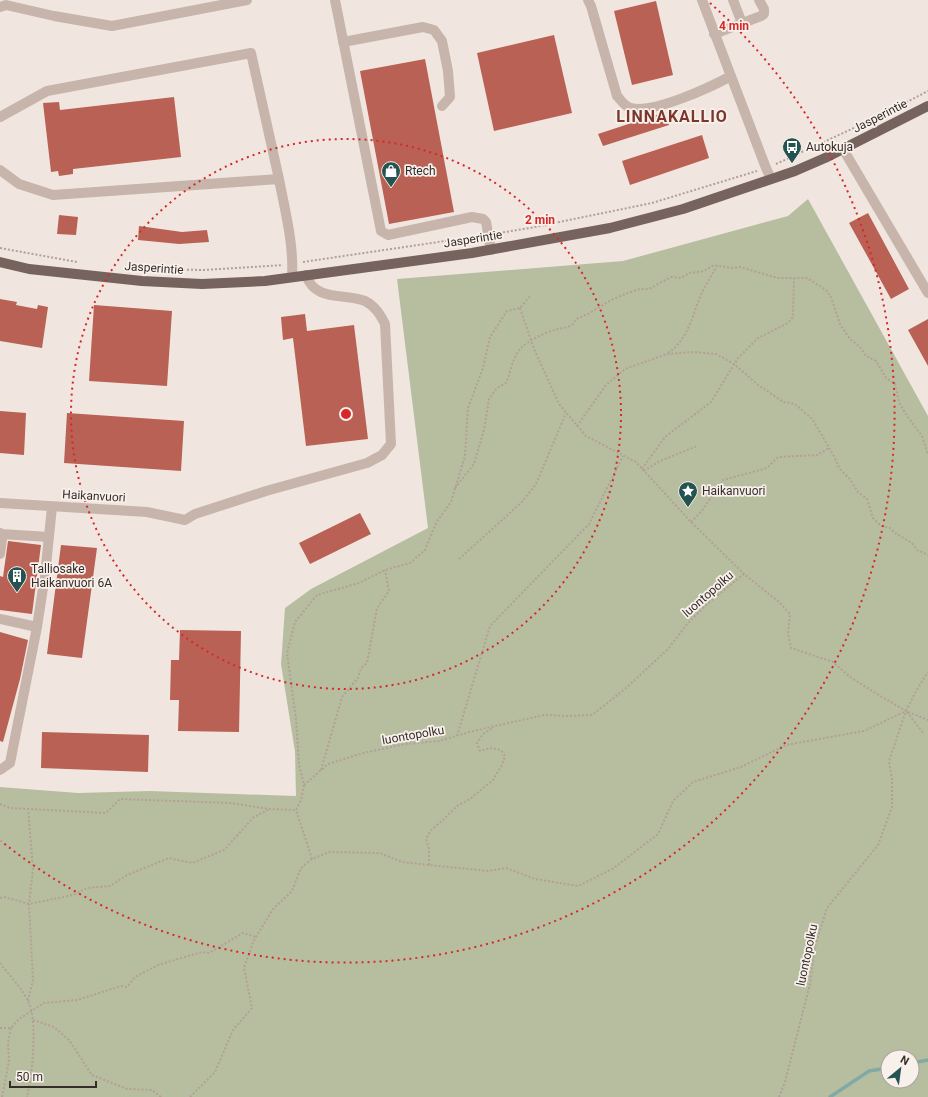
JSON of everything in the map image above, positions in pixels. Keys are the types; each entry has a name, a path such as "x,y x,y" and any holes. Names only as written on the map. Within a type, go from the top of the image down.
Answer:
{"main road":[{"name":"Jasperintie","path":"0,262 29,269 142,281 202,284 265,281 292,276 491,250 610,228 683,209 795,171 843,149 928,106"}],"street":[{"path":"0,7 6,5 54,16 112,26 247,0"},
{"path":"335,0 381,230 388,235 472,217 483,219 486,222 491,250"},
{"path":"588,0 617,96 630,108 643,109 663,104 708,88 731,76"},
{"path":"702,0 771,179"},
{"path":"733,0 742,24"},
{"path":"714,34 764,14 764,9 759,0"},
{"path":"343,42 423,27 434,30 442,41 448,71 450,97 442,106"},
{"path":"0,117 47,91 251,53 290,236 293,264 292,276"},
{"path":"843,149 928,293"},
{"path":"0,170 19,184 53,195 279,179"},
{"name":"Haikanvuori","path":"0,503 147,512 185,520 195,514 266,491 367,464 382,455 391,444 385,324 374,307 364,301 321,293 308,283 306,275"},
{"path":"0,770 10,763 37,627 45,575 52,507"},
{"path":"0,554 2,539 1,534 49,537"},
{"path":"0,619 37,627"}],"path":[{"path":"456,488 474,464 484,430 490,399 497,388 506,383 512,361 522,348 531,341 555,330 566,328 574,323 576,319 611,300 640,289 649,289 671,277 681,278 689,273 704,271 714,265 731,268 740,267 778,278 807,278 826,290 831,297 840,324 850,339 860,347 866,356 876,361 886,378 895,384 899,402 907,416 922,436 928,455"},
{"path":"577,426 606,385 625,369 667,354 675,349 688,330 707,283 717,266"},
{"path":"643,470 665,437 711,402 738,358 758,338 788,323 793,317 794,278"},
{"path":"312,859 296,810 301,800 304,785 299,764 296,719 287,654 295,622 317,595 359,582 385,570 410,563 425,550 436,523 451,502 456,488 465,456 468,408 483,368 490,337 507,311 520,308 532,295"},
{"path":"520,308 531,341 559,404 566,413 586,436 636,462 691,522 744,574"},
{"path":"667,354 694,352 716,354 734,364 757,384 783,402 795,404 813,420 835,458 839,468 849,478 858,492 866,498 873,518 880,526 890,528 895,534 912,542 917,550 928,555"},
{"path":"459,559 522,502 536,484 566,413"},
{"path":"643,470 658,462 697,446"},
{"path":"691,522 701,512 723,480 767,468 778,457 817,455 829,448"},
{"path":"457,736 490,626 589,524 623,456"},
{"path":"320,771 342,697 358,678 360,668 367,663 377,608 389,591 385,570"},
{"name":"luontopolku","path":"304,785 328,764 363,753 406,744 439,741 496,726 544,716 592,714 625,689 668,649 688,623 707,604 744,574 779,602 790,614 788,634 791,648 833,662 850,677 906,711 889,761 892,780 892,808 878,844 827,908 815,946 810,984 785,1082 779,1097"},
{"path":"190,1097 215,1072 233,1030 252,1008 244,968 252,942 274,909 292,891 301,868 312,859 329,852 380,853 402,862 488,872 506,868 535,879 578,886 614,868 658,834 673,801 693,782 741,768 786,745 864,731 906,711 928,672"},
{"path":"906,711 928,720"},
{"path":"906,711 924,734"},
{"path":"429,865 429,850 426,839 431,830 442,822 457,806 470,799 492,780 502,765 505,756 501,750 491,748 480,751 477,743 483,734 496,726"},
{"path":"0,804 10,808 106,813 120,799 231,803 269,809 296,810"},
{"path":"28,808 33,869 29,904 33,980 28,1001"},
{"path":"0,898 4,897 29,904 73,895 86,888 110,886 127,874 169,858 192,863 224,850 254,817 269,809"},
{"path":"2,1097 10,1062 8,1042 11,1028 19,1019 32,1010 44,1003 77,1000 121,986 127,987 135,977 158,965 202,952 209,953 243,933 256,937"},
{"path":"0,963 28,1001 32,1010 32,1064 27,1097"},
{"path":"33,1020 54,1028 69,1040 92,1075 128,1089 152,1090 161,1097"},
{"path":"0,1028 11,1028"}],"green space":[{"path":"808,199 928,416 928,1097 0,1097 0,787 78,793 150,791 296,796 295,752 281,664 285,608 311,589 428,528 397,279 623,261 788,216"}],"building":[{"path":"656,1 673,75 632,85 614,11"},
{"path":"554,35 572,113 494,131 477,53"},
{"path":"425,59 454,212 389,224 360,71"},
{"path":"174,97 181,157 73,169 73,174 59,176 58,171 51,172 43,103 59,102 60,110"},
{"path":"665,112 669,125 603,146 598,134"},
{"path":"702,135 709,158 630,185 622,161"},
{"path":"868,213 909,289 891,299 849,223"},
{"path":"59,215 78,217 76,235 57,234"},
{"path":"139,226 182,232 207,230 209,242 179,244 138,240"},
{"path":"0,299 17,302 16,305 37,309 38,305 48,307 42,348 0,341"},
{"path":"94,305 172,311 167,386 89,381"},
{"path":"305,314 307,331 354,325 368,439 306,446 293,338 283,340 281,317"},
{"path":"928,319 928,366 908,330"},
{"path":"0,411 26,413 24,455 0,453"},
{"path":"67,413 184,421 181,471 64,463"},
{"path":"360,513 371,534 310,564 299,543"},
{"name":"Talliosake Haikanvuori 6A","path":"8,541 41,545 32,614 0,610 0,576 3,577"},
{"path":"61,545 97,548 82,658 47,654"},
{"path":"180,630 241,631 239,732 178,731 179,700 170,700 171,660 179,660"},
{"path":"0,632 28,640 20,679 3,742 0,741"},
{"path":"42,732 149,735 148,772 41,768"}],"waterway":[{"path":"920,1062 928,1060"},
{"path":"830,1097 869,1071 880,1069"}],"place":[{"name":"Autokuja","path":"792,164"},
{"name":"Rtech","path":"391,188"},
{"name":"Haikanvuori","path":"688,508"},
{"name":"Talliosake Haikanvuori 6A","path":"17,593"}],"district":[{"name":"LINNAKALLIO","path":"672,116"}]}
